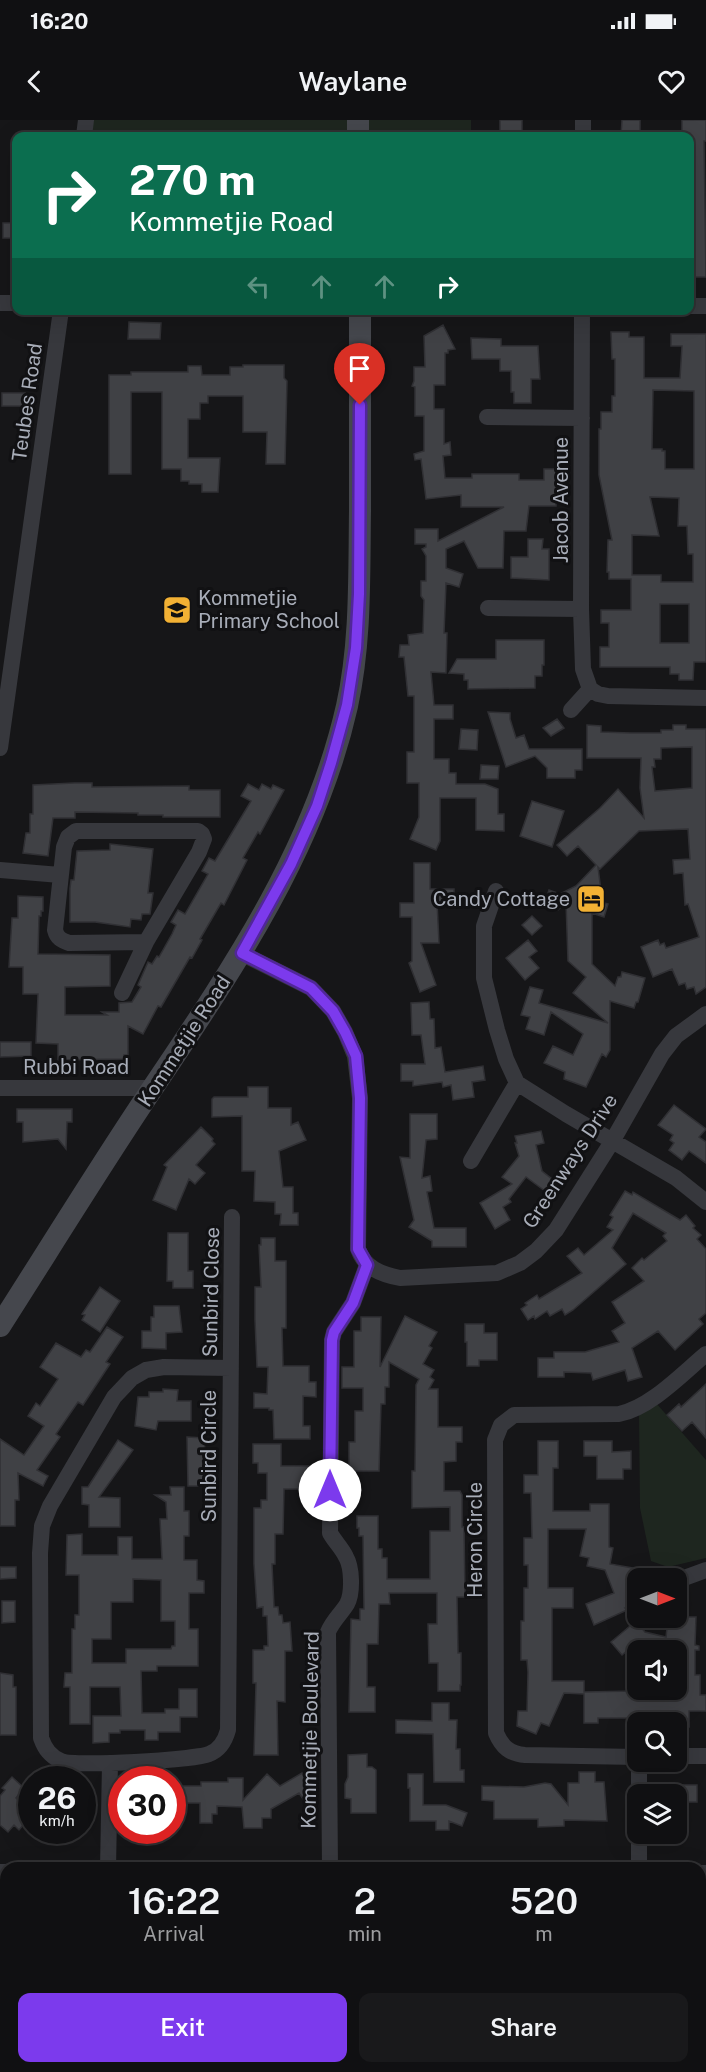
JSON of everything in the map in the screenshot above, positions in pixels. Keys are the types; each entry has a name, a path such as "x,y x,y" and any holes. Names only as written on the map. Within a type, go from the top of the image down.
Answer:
{"main road":[{"name":"Kommetjie Road","path":"0,1326 242,953 291,864 317,806 347,705 356,648 359,594 360,315"}],"street":[{"name":"Teubes Road","path":"0,748 60,315"},
{"name":"Jacob Avenue","path":"582,315 581,609 583,669 590,689"},
{"path":"487,417 582,418"},
{"path":"488,608 581,609"},
{"path":"571,710 590,689 608,696 706,698"},
{"path":"122,993 146,942 199,852 204,839 198,831 76,831 68,837 64,847 56,935 69,943 146,942"},
{"path":"0,870 60,875"},
{"path":"496,891 484,926 484,978 503,1050 517,1083 676,1178 706,1202"},
{"path":"242,953 311,988 333,1011 356,1056 360,1098 358,1249 367,1265"},
{"name":"Greenways Drive","path":"367,1265 384,1275 418,1278 497,1273 520,1263 536,1251 556,1230 613,1140 662,1054 676,1036 706,1014"},
{"path":"471,1161 517,1083"},
{"name":"Rubbi Road","path":"0,1088 153,1088"},
{"name":"Sunbird Close","path":"231,1368 232,1217"},
{"name":"Kommetjie Boulevard","path":"330,1862 328,1632 333,1620 348,1602 350,1569 348,1560 330,1533 332,1340 334,1332 353,1303 367,1265"},
{"name":"Heron Circle","path":"627,1759 525,1755 510,1752 496,1733 495,1440 501,1425 514,1415 632,1411 652,1398 706,1354"},
{"name":"Sunbird Circle","path":"164,1367 231,1368 228,1730 225,1738 219,1748 199,1757 110,1763 64,1762 54,1758 46,1750 41,1738 42,1526 50,1506 114,1397 132,1378 146,1370 164,1367"},
{"path":"687,1577 706,1570"},
{"path":"687,1756 706,1756"},
{"path":"108,1862 110,1763"},
{"path":"639,1844 639,1862"}],"shaded area":[{"path":"86,120 471,120 471,132 84,132"},
{"path":"656,1403 706,1460 706,1558 668,1567 651,1561 640,1508 639,1413"}],"building":[{"path":"500,120 522,120 522,132 500,132"},
{"path":"622,120 640,120 640,132 621,132"},
{"path":"682,120 706,120 706,141 704,141 706,277 694,277 694,132 682,132"},
{"path":"3,223 12,223 12,238 3,238"},
{"path":"129,322 161,323 160,339 128,339"},
{"path":"443,325 455,349 445,353 445,385 434,385 434,409 444,409 444,444 450,442 451,455 443,456 445,478 472,478 472,474 519,474 519,480 544,480 544,469 556,469 556,506 529,506 526,531 504,531 503,568 478,568 464,541 446,549 446,568 463,574 459,587 446,583 444,633 447,633 446,673 431,672 434,705 453,705 453,719 434,719 434,759 449,759 449,773 456,773 456,784 485,784 498,789 498,814 504,814 504,831 476,830 476,798 440,798 440,841 436,850 410,839 419,817 419,783 407,783 407,752 414,752 414,696 408,696 404,657 399,657 400,645 409,645 408,635 423,633 424,600 421,596 421,581 426,581 426,556 422,549 426,547 426,544 415,544 415,529 438,529 438,541 504,507 461,507 461,495 426,499 421,459 415,460 414,454 424,451 424,416 415,416 415,387 412,386 414,367 425,367 424,336"},
{"path":"611,332 629,332 629,337 644,337 644,378 680,378 682,346 671,346 671,334 706,334 706,662 694,662 693,680 679,680 679,674 670,674 670,667 600,667 600,647 609,647 609,623 601,623 601,610 631,610 631,579 609,579 609,572 607,572 608,540 612,540 599,475 601,412 612,412 612,396 615,396 615,359 612,359","holes":["653,390 694,391 694,469 665,469 665,451 652,449","650,497 679,498 678,526 687,526 688,554 693,554 693,582 661,582 661,575 632,575 632,535 659,536","660,604 689,604 689,643 660,643"]},
{"path":"471,338 501,339 501,346 538,346 540,379 531,379 531,403 514,403 514,392 511,392 511,371 500,371 500,359 472,359"},
{"path":"243,365 284,365 284,378 287,381 285,464 266,464 267,432 243,432 243,396 208,396 208,403 200,403 200,419 188,419 188,458 220,458 218,492 202,492 202,484 189,484 189,481 181,481 181,469 162,469 162,392 131,392 131,474 109,474 109,375 131,375 131,372 188,372 188,366 201,366 202,375 230,375 230,367 243,367"},
{"path":"2,393 25,393 25,406 2,406"},
{"path":"528,539 543,539 542,549 549,549 549,580 511,578 511,557 528,557"},
{"path":"496,640 544,640 542,676 535,676 535,688 468,689 468,680 464,680 464,674 449,673 457,659 496,659"},
{"path":"488,712 510,713 516,738 524,735 529,749 582,749 582,770 575,770 575,778 547,778 547,768 535,756 506,767"},
{"path":"557,719 564,728 551,736 543,728"},
{"path":"587,725 601,726 601,732 661,733 661,730 673,730 673,725 686,725 686,729 706,729 706,987 696,994 694,987 687,989 685,983 679,985 672,969 653,977 641,947 658,940 660,945 664,943 666,948 699,937 688,904 685,905 683,873 674,874 673,860 690,859 688,829 639,831 600,869 598,867 601,891 604,894 597,901 608,904 604,917 592,913 592,964 615,986 622,972 645,978 634,1008 610,1001 610,1050 606,1057 602,1054 586,1087 564,1079 565,1072 544,1063 553,1046 573,1055 583,1034 551,1012 544,1035 526,1029 530,1017 521,1015 530,987 543,990 539,1003 608,1023 573,993 586,977 568,961 566,902 558,910 544,906 549,890 560,894 576,886 596,865 578,846 567,856 557,845 600,808 618,789 644,818 640,788 641,758 587,758","holes":["692,747 692,788 655,791 652,767 655,767 654,759 661,759 661,748"]},
{"path":"461,729 478,730 477,750 459,749"},
{"path":"481,765 499,766 498,779 480,779"},
{"path":"92,783 92,787 189,786 189,790 220,790 220,817 163,817 163,815 138,815 138,813 75,812 75,818 53,818 48,856 23,853 26,833 30,833 30,814 33,814 33,785"},
{"path":"248,784 259,790 262,784 271,789 273,785 284,790 260,834 258,832 243,858 247,860 224,905 221,903 192,958 190,957 161,1007 158,1006 143,1034 128,1026 128,1055 124,1055 124,1059 58,1060 58,1044 36,1043 38,994 23,994 23,967 9,967 12,918 18,918 18,896 43,897 43,911 39,916 38,954 110,955 110,986 65,987 65,1015 107,1015 102,1012 119,1012 119,1003 132,1002 141,987 138,985 148,962 152,964 157,956 159,957 172,934 176,925 171,922 178,910 185,914 208,874 202,871 209,858 215,861 251,801 241,796"},
{"path":"532,801 564,811 552,847 520,836"},
{"path":"110,844 153,849 148,893 153,893 150,914 142,914 141,920 131,919 130,927 95,922 70,922 70,888 71,880 74,880 77,851 110,850"},
{"path":"414,863 430,863 430,889 454,889 454,902 437,902 439,943 421,943 436,985 420,992 409,963 412,961 412,917 400,917 400,903 414,903"},
{"path":"532,916 542,926 532,935 522,925"},
{"path":"528,940 537,951 529,957 539,968 525,980 506,958"},
{"path":"429,1002 430,1019 434,1019 435,1048 441,1047 445,1072 483,1066 485,1080 472,1082 474,1097 453,1100 451,1085 443,1087 442,1082 413,1086 413,1081 401,1081 401,1064 425,1064 421,1035 412,1035 411,1003"},
{"path":"0,1042 31,1042 31,1056 0,1057"},
{"path":"248,1087 268,1087 268,1108 291,1108 291,1125 298,1122 306,1140 279,1151 283,1187 293,1187 293,1213 298,1213 298,1225 280,1225 281,1214 275,1214 275,1202 254,1201 255,1171 242,1171 242,1116 212,1117 214,1097 248,1097"},
{"path":"674,1105 706,1129 699,1137 706,1142 706,1163 689,1151 682,1160 669,1150 674,1143 670,1140 673,1135 658,1125"},
{"path":"17,1109 72,1109 72,1122 67,1122 66,1149 58,1139 23,1142 23,1122 17,1122"},
{"path":"410,1114 437,1114 437,1139 426,1140 422,1178 430,1176 432,1191 427,1192 434,1228 466,1228 466,1247 432,1247 432,1241 409,1227 414,1220 400,1157 410,1158"},
{"path":"201,1127 215,1144 196,1165 205,1173 195,1184 189,1179 176,1210 153,1200 167,1167 164,1165"},
{"path":"541,1131 544,1143 536,1145 542,1171 557,1183 549,1194 526,1177 509,1199 511,1202 503,1207 510,1220 495,1229 480,1203 512,1184 502,1177 519,1156 515,1136"},
{"path":"625,1191 632,1195 633,1192 680,1220 686,1215 695,1226 693,1228 701,1235 697,1239 706,1249 706,1313 699,1319 703,1324 675,1350 658,1331 632,1348 642,1377 628,1381 625,1370 593,1380 591,1373 564,1372 564,1377 538,1377 538,1358 554,1358 554,1352 585,1352 619,1342 612,1331 625,1323 612,1302 644,1281 632,1268 642,1258 644,1260 667,1241 663,1236 666,1233 633,1213 612,1248 626,1264 565,1315 562,1309 550,1316 547,1311 535,1319 534,1316 528,1320 521,1309 527,1305 525,1303 537,1295 539,1299 582,1273 567,1256 578,1248 584,1255 613,1230 607,1227 613,1217 610,1215"},
{"path":"168,1233 188,1233 188,1271 193,1271 193,1288 173,1288 173,1281 167,1281"},
{"path":"261,1238 275,1238 275,1261 286,1261 286,1328 282,1328 283,1366 309,1366 309,1382 316,1382 316,1397 303,1396 303,1426 310,1426 310,1439 274,1439 273,1410 254,1408 254,1393 267,1394 268,1367 257,1367 255,1320 255,1287 261,1287 259,1245 261,1245"},
{"path":"100,1287 120,1301 100,1332 82,1320 85,1315 82,1314"},
{"path":"154,1306 179,1306 182,1332 166,1333 166,1349 142,1348 142,1331 151,1331"},
{"path":"405,1316 437,1332 429,1346 432,1348 423,1364 434,1370 430,1377 434,1380 429,1389 438,1389 438,1427 462,1427 462,1442 456,1442 456,1461 444,1462 444,1491 460,1491 462,1495 465,1597 457,1597 461,1685 460,1691 438,1691 438,1663 429,1663 428,1624 437,1624 437,1593 389,1593 390,1604 379,1604 378,1644 367,1644 367,1687 375,1687 375,1712 349,1712 351,1619 360,1620 360,1609 364,1609 363,1536 359,1536 357,1516 378,1516 378,1549 382,1549 382,1558 387,1558 387,1579 430,1579 430,1531 450,1531 450,1507 412,1508 416,1385 419,1379 389,1362 389,1387 385,1387 385,1404 381,1404 379,1471 349,1471 349,1442 355,1442 355,1411 363,1411 363,1388 342,1388 342,1367 354,1367 354,1331 361,1331 361,1317 381,1317 380,1367"},
{"path":"465,1324 484,1324 484,1333 497,1333 497,1360 479,1360 479,1366 467,1366"},
{"path":"107,1327 123,1337 106,1362 110,1364 83,1405 78,1402 56,1434 60,1437 37,1470 48,1476 43,1486 18,1473 19,1500 15,1500 15,1526 0,1526 0,1439 24,1455 44,1426 28,1416 36,1403 40,1406 58,1379 40,1367 56,1343 81,1357 86,1350 90,1352"},
{"path":"706,1384 706,1438 692,1422 682,1431 667,1415 679,1404 681,1407"},
{"path":"163,1389 178,1390 177,1401 191,1401 191,1421 158,1421 156,1430 135,1426 138,1397 149,1397 149,1392 163,1392"},
{"path":"187,1437 205,1438 203,1486 188,1486"},
{"path":"118,1440 133,1450 99,1497 120,1498 120,1527 89,1527 89,1505 82,1504 82,1487 88,1487"},
{"path":"538,1441 558,1441 558,1468 553,1468 553,1511 590,1511 590,1504 609,1504 609,1547 613,1548 610,1564 632,1568 627,1568 627,1607 625,1608 627,1610 594,1625 586,1604 614,1593 605,1570 587,1566 589,1558 580,1556 586,1529 548,1529 548,1588 573,1588 573,1608 552,1608 552,1681 584,1681 584,1692 627,1691 627,1700 687,1700 687,1640 627,1640 627,1651 622,1655 611,1642 628,1628 642,1628 645,1632 666,1637 667,1628 687,1628 687,1617 696,1617 695,1645 699,1646 699,1650 695,1650 695,1675 700,1675 700,1695 706,1695 706,1711 689,1711 689,1727 687,1727 687,1712 627,1712 627,1718 598,1718 598,1723 584,1723 584,1694 564,1693 549,1726 541,1723 536,1734 517,1726 518,1711 527,1711 528,1672 527,1660 521,1660 521,1621 524,1621 524,1588 528,1588 528,1565 524,1565 524,1538 532,1538 531,1493 524,1493 524,1475 538,1475"},
{"path":"584,1441 612,1441 612,1452 631,1451 631,1469 623,1469 623,1479 597,1479 597,1456 584,1456"},
{"path":"253,1444 281,1444 281,1466 310,1466 310,1474 315,1474 315,1489 284,1489 283,1534 275,1534 275,1564 272,1564 274,1607 278,1607 283,1623 290,1622 292,1651 285,1651 285,1702 277,1701 278,1755 254,1755 256,1683 253,1683 253,1650 264,1650 264,1646 268,1646 267,1616 263,1616 263,1607 257,1608 254,1564 254,1508 261,1508 261,1500 267,1500 267,1473 258,1473 258,1463 253,1463"},
{"path":"170,1487 184,1487 184,1511 189,1511 189,1536 184,1536 184,1560 197,1560 197,1580 204,1581 204,1593 189,1593 189,1629 198,1629 198,1666 157,1666 157,1671 141,1671 142,1713 165,1713 165,1709 179,1709 179,1689 197,1689 197,1717 180,1717 180,1732 158,1732 158,1740 145,1740 145,1730 120,1730 120,1733 109,1733 109,1742 93,1743 93,1716 121,1716 120,1687 90,1687 90,1724 70,1724 70,1687 64,1687 65,1673 72,1673 72,1629 75,1629 75,1615 79,1615 79,1575 66,1575 67,1535 82,1534 82,1555 118,1555 118,1537 132,1537 132,1559 162,1559 160,1519 167,1519 166,1502 155,1495 171,1495","holes":["133,1579 161,1580 161,1621 175,1621 175,1646 171,1649 126,1649 126,1663 92,1663 92,1639 111,1639 111,1602 133,1602"]},
{"path":"0,1567 16,1567 16,1578 0,1579"},
{"path":"2,1601 15,1601 15,1622 2,1623"},
{"path":"0,1673 13,1675 13,1687 16,1687 16,1735 0,1735"},
{"path":"432,1703 449,1703 449,1720 457,1720 456,1749 460,1749 460,1770 464,1770 464,1782 434,1782 433,1734 396,1733 396,1720 432,1721"},
{"path":"367,1754 367,1767 376,1770 376,1813 351,1813 351,1799 345,1798 348,1755"},
{"path":"579,1772 595,1772 595,1782 604,1782 607,1821 564,1820 564,1826 538,1827 538,1819 494,1819 494,1801 482,1800 482,1786 524,1787 545,1783 551,1784 568,1805 568,1783 579,1783"},
{"path":"302,1773 314,1793 303,1799 299,1793 271,1809 271,1818 262,1818 262,1828 244,1828 242,1807 217,1806 217,1814 212,1814 212,1823 200,1823 200,1803 186,1803 186,1786 201,1786 201,1782 228,1782 228,1778 243,1778 243,1800 267,1774 280,1786"},
{"path":"408,1774 423,1774 423,1805 446,1805 467,1813 462,1826 449,1821 449,1830 436,1830 436,1821 410,1821"},
{"path":"12,1777 18,1782 16,1798 18,1800 18,1829 14,1825 8,1832 0,1825 0,1796 5,1790 2,1788"},
{"path":"687,1785 697,1785 697,1802 687,1802"}],"place":[{"name":"Kommetjie Primary School","path":"177,610"},
{"name":"Candy Cottage","path":"591,899"}],"route":[{"path":"330,1490 332,1340 334,1332 353,1303 367,1265 358,1249 360,1098 356,1056 333,1011 311,988 242,953 291,864 317,806 347,705 356,648 359,594 360,405"}]}
